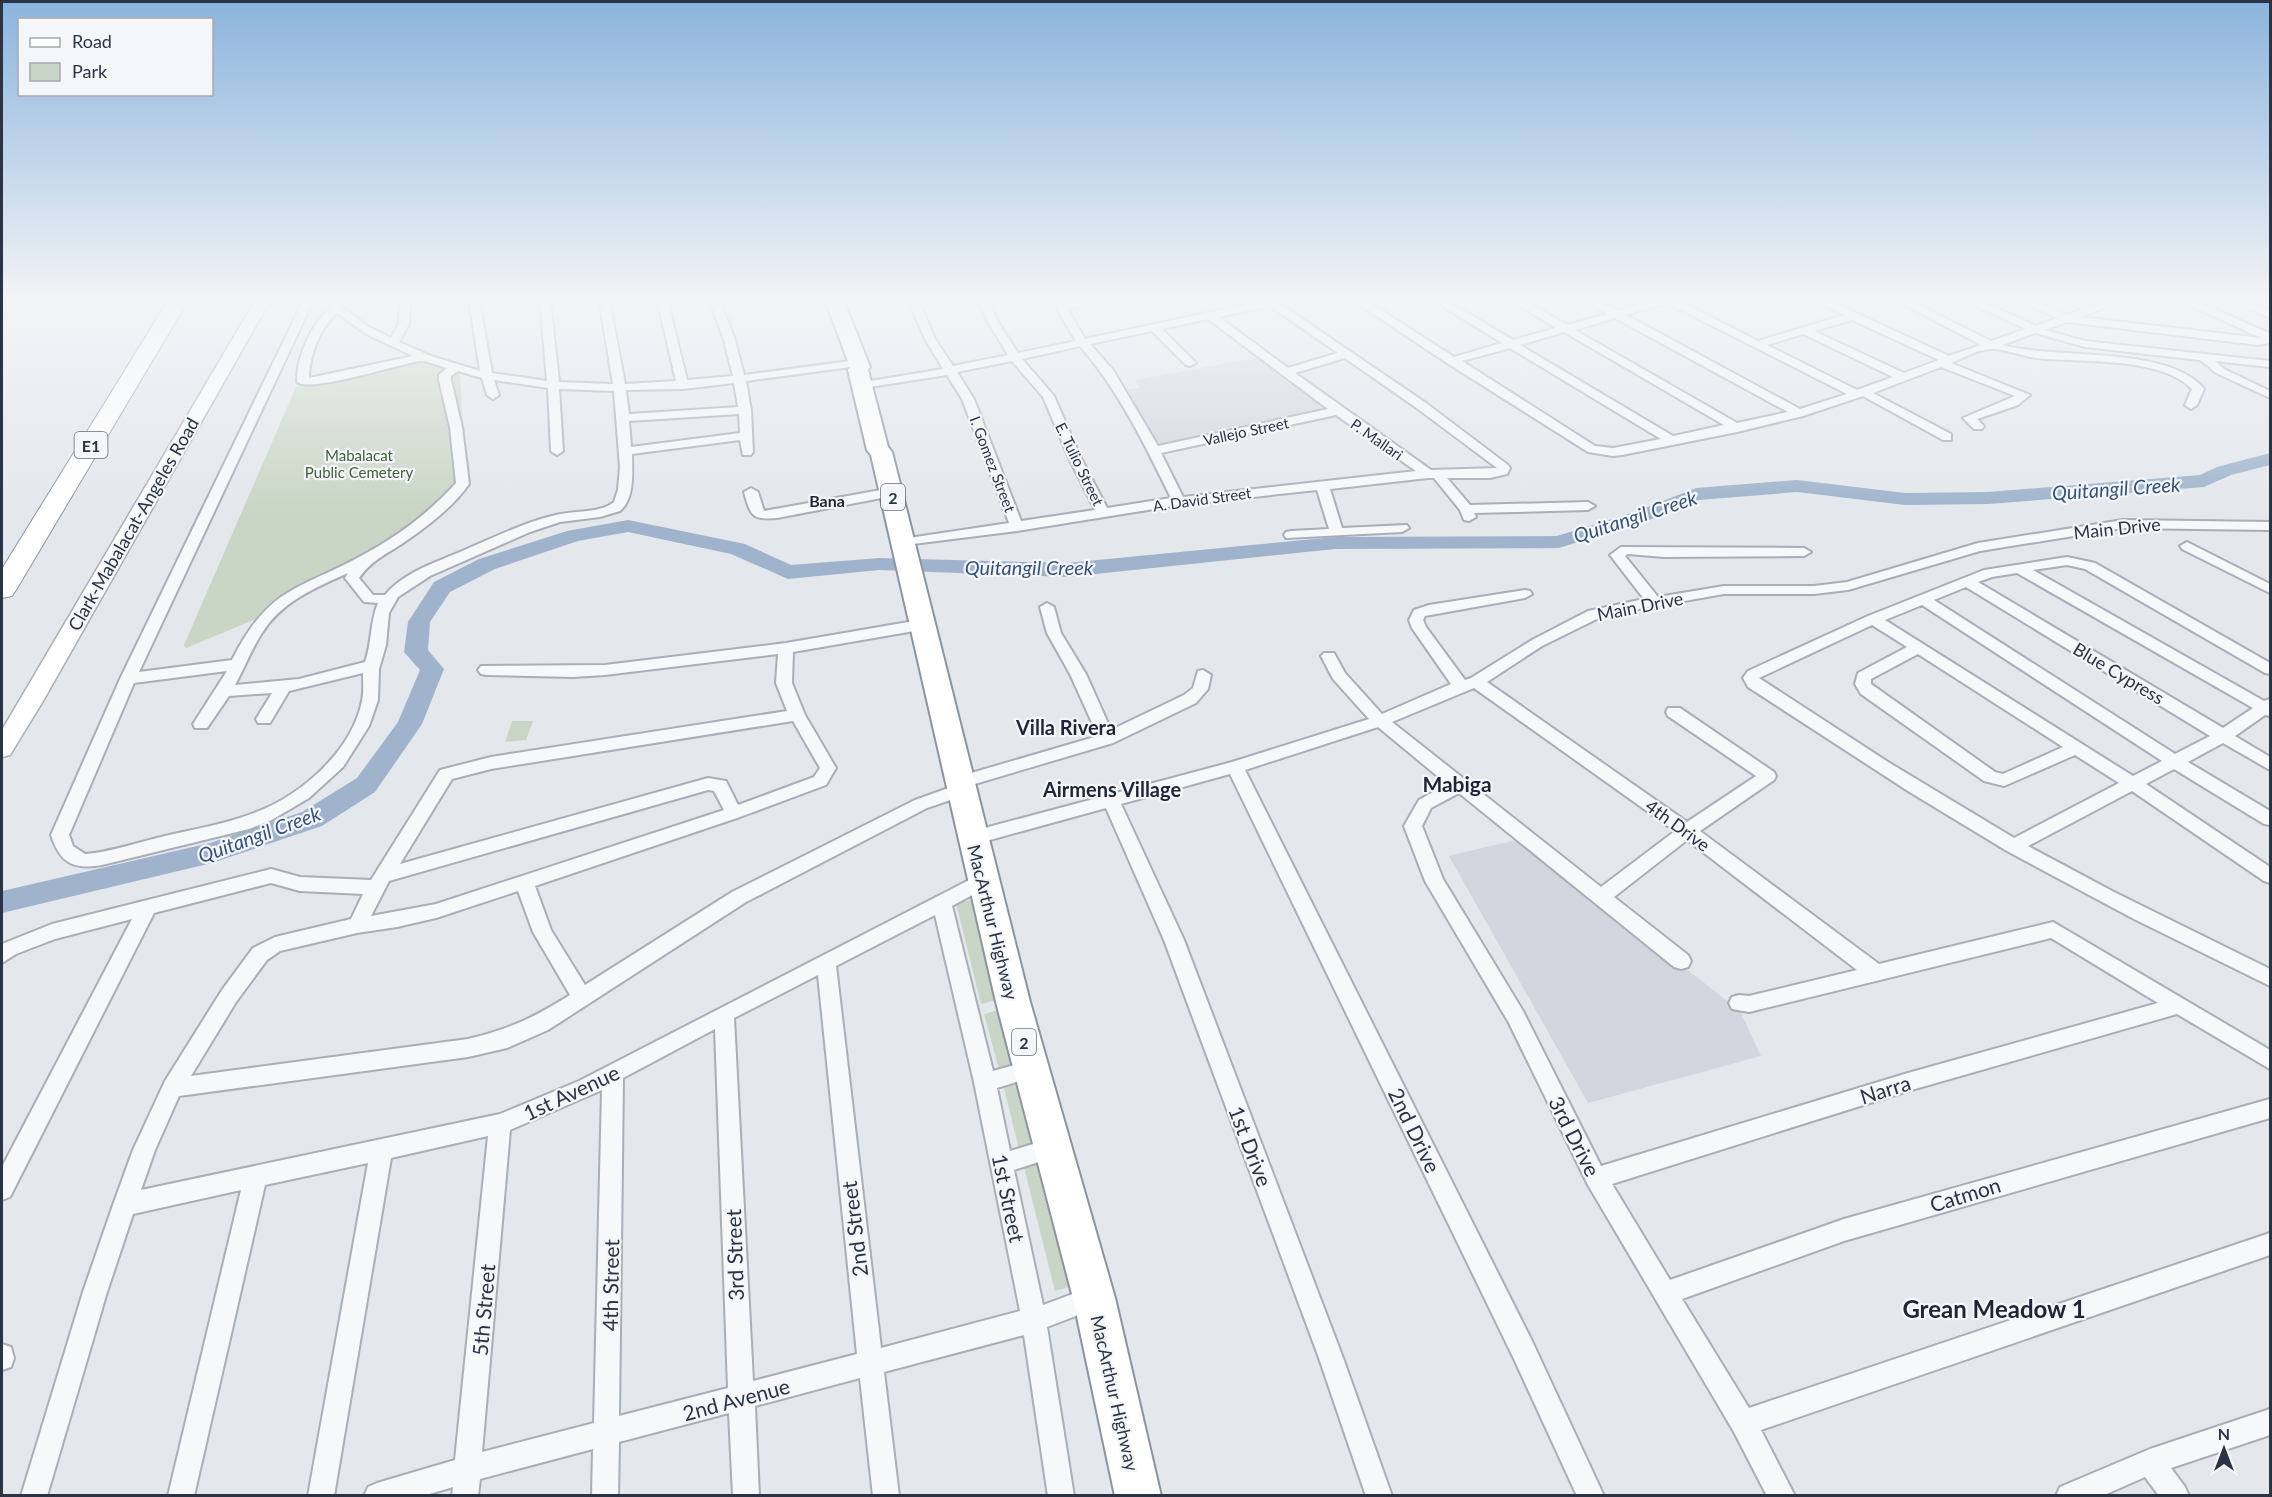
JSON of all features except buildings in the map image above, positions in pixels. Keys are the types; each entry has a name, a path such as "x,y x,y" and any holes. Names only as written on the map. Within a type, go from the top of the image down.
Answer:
{"highway":[{"name":"E1","path":"2,555 119,369"},
{"name":"E1","path":"2,590 137,369"},
{"name":"MacArthur Highway","path":"863,371 858,370 878,450 881,452 892,492 920,625 972,838 1094,1298 1137,1496"}],"main road":[{"name":"Clark-Mabalacat-Angeles Road","path":"2,749 158,484 221,369"}],"street":[{"path":"276,369 128,678 60,835 64,850 82,861 245,824 275,810 325,776 344,756 369,705 372,665 379,644 379,625 388,598 411,580 526,529 558,518 605,511 619,505 624,496 626,451 617,369"},
{"path":"305,369 303,382 373,369"},
{"path":"201,724 224,691 253,635 271,611 308,586 371,556 420,525 463,484 456,428 445,380 445,375 454,369"},
{"path":"458,369 487,376 551,386 620,387 683,386 741,379 863,371 955,369"},
{"path":"486,369 493,395"},
{"path":"551,369 557,451"},
{"path":"679,369 683,386"},
{"path":"738,369 745,410 747,452"},
{"name":"E. Tulio Street","path":"1025,369 1048,396 1075,458 1104,514"},
{"path":"1106,369 1154,451 1179,501"},
{"name":"P. Mallari","path":"1283,369 1338,411 1433,475 1468,513 1588,506"},
{"path":"1287,372 1298,369"},
{"name":"A. David Street","path":"903,549 1017,527 1179,501 1322,484 1502,471 1504,468 1499,463 1422,406 1366,369"},
{"path":"1464,369 1592,449 1606,452 1622,451 1737,428 1799,413 1861,394 1928,369"},
{"path":"1552,369 1671,440"},
{"path":"1635,369 1737,428"},
{"path":"1717,369 1799,413"},
{"path":"1807,369 1947,437"},
{"path":"1886,369 1905,378"},
{"path":"1958,369 2010,403 1969,418 1978,426"},
{"path":"2162,369 2195,383 2198,389 2191,405"},
{"path":"2217,369 2271,396"},
{"name":"I. Gomez Street","path":"950,370 968,399 1017,527"},
{"path":"621,418 745,410"},
{"name":"Vallejo Street","path":"1154,451 1338,411"},
{"path":"626,451 746,436"},
{"path":"1322,484 1337,532"},
{"path":"751,492 756,510 760,515 777,514 892,492"},
{"name":"Main Drive","path":"972,838 1235,767 1380,722 1468,684 1537,643 1593,614 1724,590 1814,590 1848,586 1978,548 2123,524 2271,526"},
{"path":"1291,536 1402,528"},
{"path":"2187,546 2271,589"},
{"path":"1654,602 1617,555 1621,552 1626,550 1804,552"},
{"path":"371,556 352,578 369,599 388,598"},
{"path":"2271,669 2090,566 2067,561 1989,573 1873,619 1753,675 1751,678 1754,683 1910,785 2013,846 2104,896 2271,978"},
{"path":"2013,846 2223,736 2269,708 2018,568"},
{"name":"Blue Cypress","path":"1967,582 2271,764"},
{"name":"4th Drive","path":"1525,594 1429,609 1419,613 1416,620 1419,628 1468,684 1687,831 1877,974"},
{"path":"1923,599 2174,761 2271,819"},
{"path":"1047,607 1054,633 1078,674 1107,739"},
{"path":"1873,619 2132,783 2271,876"},
{"path":"486,670 573,672 604,670 786,648 920,625"},
{"path":"34,1496 77,1348 144,1150 172,1088 229,996 260,954 274,945 357,925 397,921 436,911 734,813 820,781 828,768 821,752 797,715 784,683 786,648"},
{"path":"1917,648 1863,677 1863,684 1867,690 1990,777 2004,780 2075,748"},
{"path":"1329,656 1338,675 1380,722 1461,784 1681,961"},
{"path":"128,678 238,664"},
{"path":"224,691 284,688 326,681 372,665"},
{"path":"172,1088 468,1048 507,1039 541,1024 739,897 961,786 1107,739 1190,699 1200,692 1203,686 1203,675"},
{"path":"264,719 284,688"},
{"path":"1600,898 1687,831 1768,776 1674,712"},
{"path":"357,925 380,881 446,774 455,770 797,715"},
{"name":"2nd Drive","path":"1235,767 1518,1339 1591,1496"},
{"path":"2,955 9,949 52,933 271,876 300,885 380,881 708,784 720,785 734,813"},
{"name":"3rd Drive","path":"1461,784 1425,804 1413,826 1434,881 1516,1017 1596,1178 1743,1423 1782,1496"},
{"name":"1st Drive","path":"1111,801 1174,940 1327,1347 1379,1496"},
{"name":"1st Avenue","path":"124,1205 500,1124 528,1114 613,1074 723,1014 983,881"},
{"path":"524,882 542,933 582,998"},
{"name":"1st Street","path":"942,903 985,1082 1035,1320 1061,1496"},
{"path":"2,1190 147,908"},
{"path":"1739,1003 1749,1004 2053,930 2271,1060"},
{"name":"2nd Street","path":"826,962 886,1496"},
{"name":"Narra","path":"1596,1178 1908,1082 2177,1006"},
{"name":"3rd Street","path":"723,1014 746,1496"},
{"path":"985,1082 1032,1069"},
{"name":"4th Street","path":"605,1496 608,1434 613,1074"},
{"name":"Catmon","path":"1664,1294 1844,1230 2271,1108"},
{"name":"5th Street","path":"465,1496 500,1124"},
{"path":"1002,1164 1053,1149"},
{"path":"321,1496 381,1150"},
{"path":"181,1496 256,1176"},
{"path":"1743,1423 2271,1244"},
{"name":"2nd Avenue","path":"377,1496 468,1469 1035,1320 1094,1298"},
{"path":"2069,1496 2150,1462 2271,1422"},
{"path":"2150,1462 2176,1496"}],"shaded area":[{"path":"1196,369 1277,369 1332,410 1157,446 1125,390 1139,388 1135,380"},
{"path":"1520,839 1740,1011 1761,1056 1588,1103 1449,856"}],"green space":[{"name":"Mabalacat Public Cemetery","path":"380,369 460,369 465,487 442,512 337,571 280,609 186,648 184,645 296,387"},
{"path":"512,721 533,721 526,740 505,742"},
{"path":"971,900 996,1000 981,1004 956,903"},
{"path":"999,1010 1016,1068 1000,1073 984,1014"},
{"path":"1018,1080 1036,1149 1020,1153 1003,1084"},
{"path":"1036,1160 1069,1287 1055,1291 1023,1163"}],"waterway":[{"name":"Quitangil Creek","path":"2,902 212,853 312,819 366,785 410,724 432,669 416,652 419,622 442,587 487,564 574,535 628,526 737,549 788,572 879,564 1067,570 1335,543 1559,542 1642,516 1696,494 1797,486 1905,499 1988,498 2204,481 2224,471 2270,459"}],"district":[{"name":"Bana","path":"827,500"},
{"name":"Villa Rivera","path":"1066,727"},
{"name":"Mabiga","path":"1457,783"},
{"name":"Airmens Village","path":"1112,789"},
{"name":"Grean Meadow 1","path":"1994,1308"}]}
